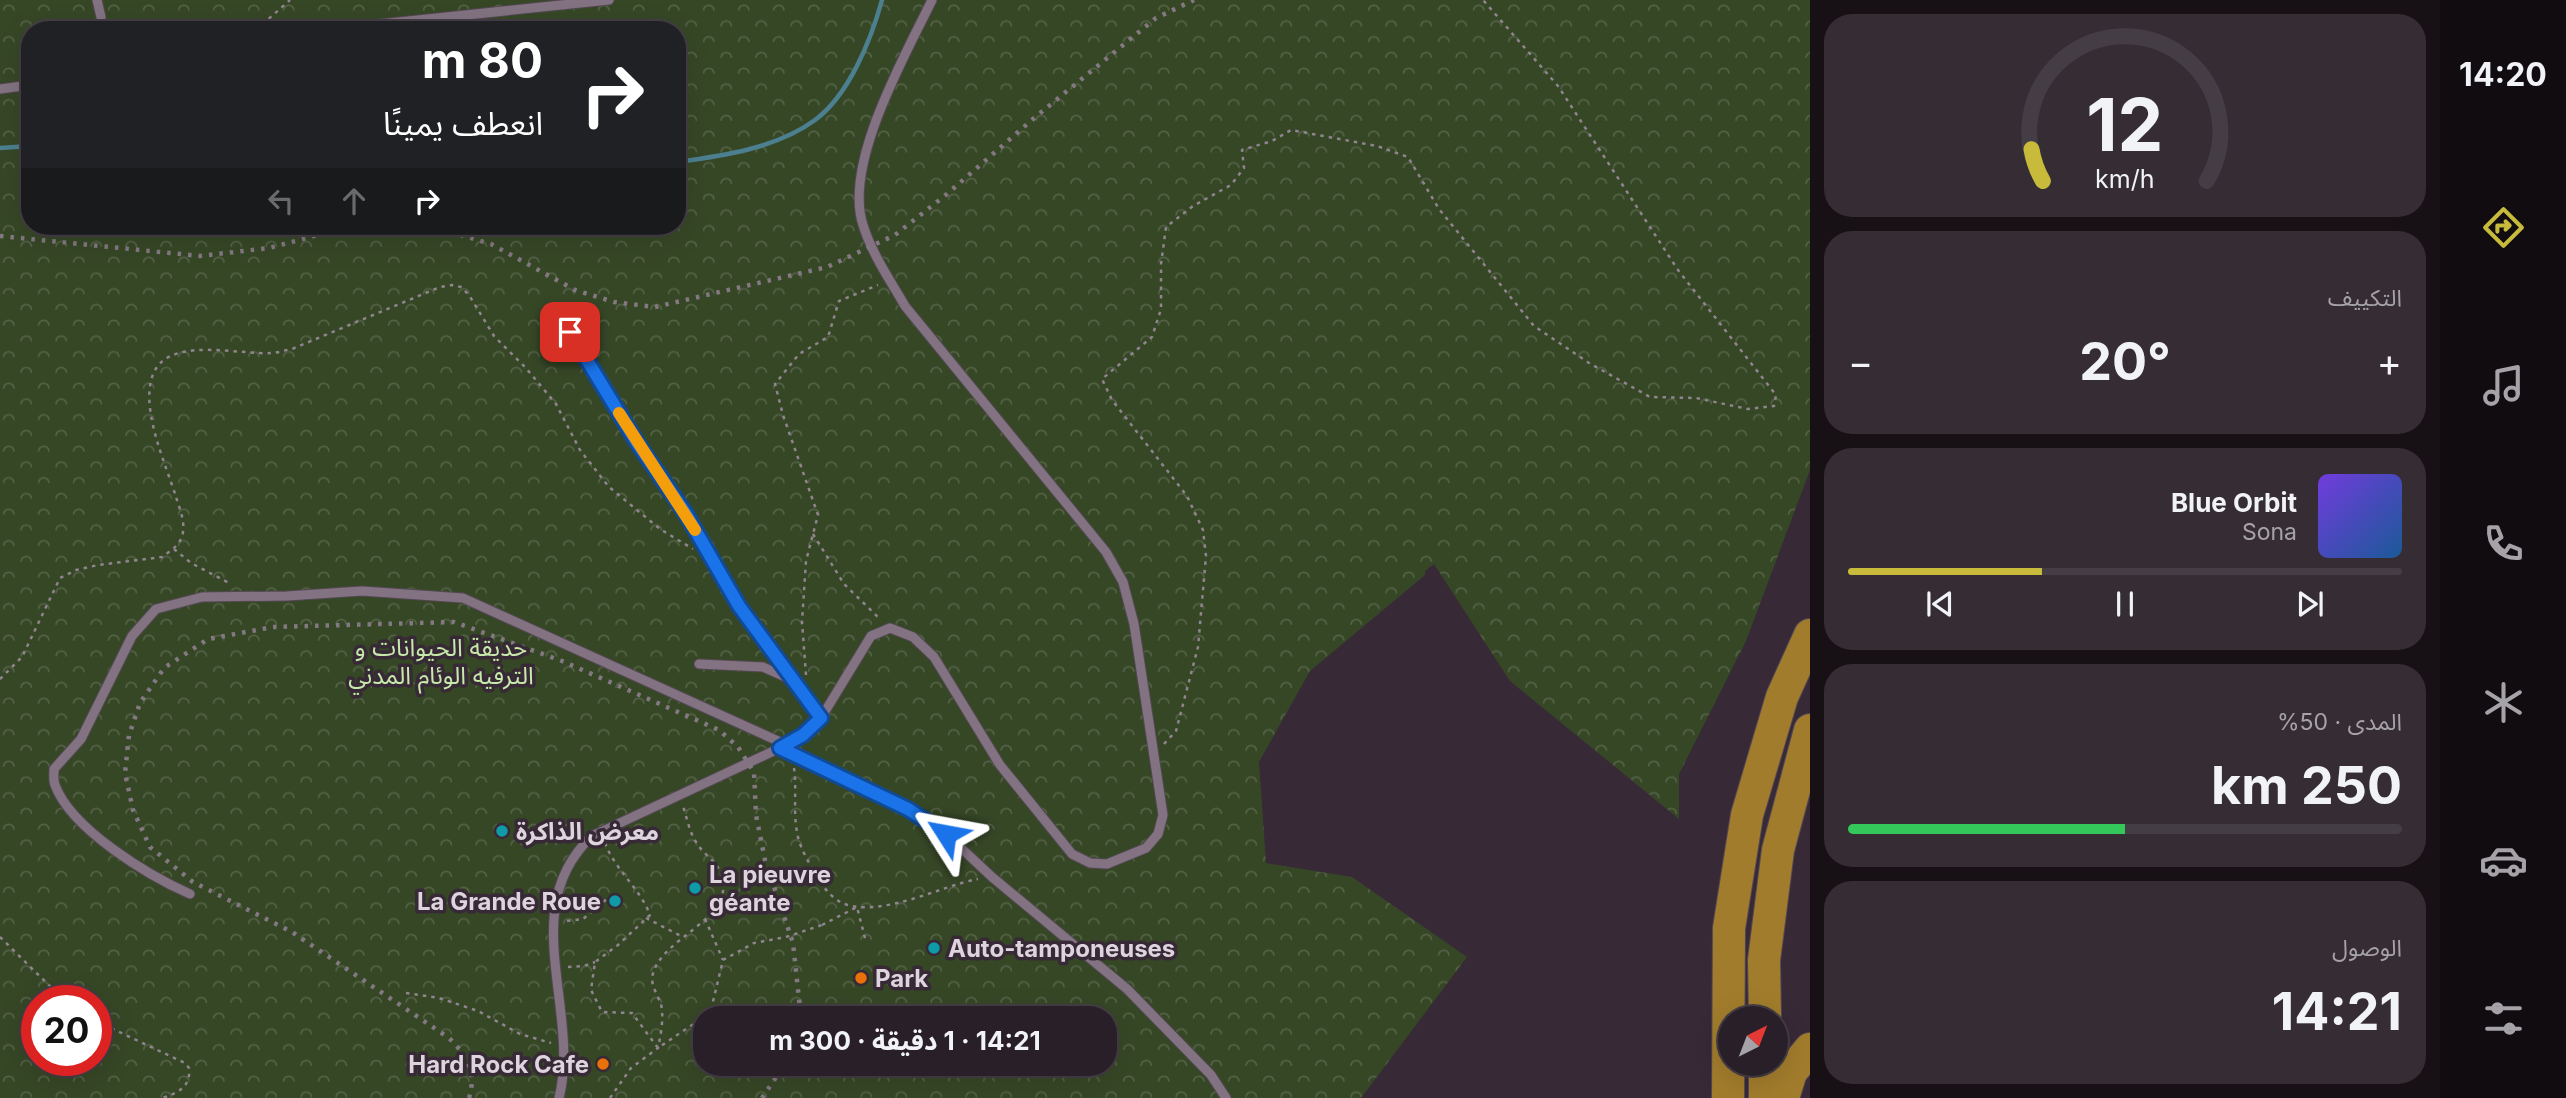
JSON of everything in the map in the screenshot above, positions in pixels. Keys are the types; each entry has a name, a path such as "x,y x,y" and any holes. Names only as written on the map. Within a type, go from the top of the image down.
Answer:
{"highway":[{"path":"1728,1098 1729,928 1747,815 1782,697 1810,635"},
{"path":"1765,1006 1764,960 1778,850 1810,730"},
{"path":"1783,1098 1791,1072 1810,1049"},
{"path":"1765,1076 1765,1098"}],"lane":[{"path":"97,0 101,17"},
{"path":"409,21 609,0"},
{"path":"559,1098 565,1075 553,922 556,897 565,873 579,849 592,836 803,735 821,718 871,636 890,628 913,637 934,657 1000,765 1072,855 1090,863 1107,864 1146,848 1158,834 1163,815 1135,624 1122,582 1106,552 914,316 890,280 863,224 859,183 870,138 932,0"},
{"path":"0,89 21,86"},
{"path":"557,311 636,441 686,514 739,606 821,718"},
{"path":"190,894 148,872 85,826 66,804 54,783 54,769 81,739 132,636 156,609 202,597 362,591 463,598 778,741 782,747 908,809 946,834 992,877 1127,989 1211,1075 1226,1098"},
{"path":"699,664 763,667 793,681"}],"path":[{"path":"266,21 290,0"},
{"path":"1154,754 1176,731 1198,646 1206,556 1203,530 1187,496 1112,400 1102,379 1152,337 1161,309 1161,264 1166,227 1193,206 1231,185 1244,168 1242,150 1272,141 1291,130 1377,146 1408,157 1439,209 1534,326 1589,363 1650,397 1696,398 1748,409 1774,406 1776,395 1678,270 1558,86 1483,0"},
{"path":"807,700 802,622 806,561 818,514 783,415 775,384 799,354 828,337 839,301 890,280"},
{"path":"0,680 22,657 61,578 76,570 97,565 162,557 174,548 182,537 182,516 157,440 149,406 153,376 158,367 174,356 207,349 274,354 292,349 428,290 452,285 461,287 469,295 494,337 525,367 556,404 580,450 609,487 667,534 711,558"},
{"path":"813,534 844,584 890,628"},
{"path":"174,548 203,570 263,596"},
{"path":"782,747 793,767 797,834 806,858 830,895 842,903 857,906 890,903 992,877"},
{"path":"658,1048 662,1032 662,1008 652,980 658,964 683,937 713,912 723,894 723,878 717,863 696,844 679,794"},
{"path":"555,967 584,966 595,962 618,945 649,915 646,905 613,861 603,831"},
{"path":"553,922 583,919 608,898"},
{"path":"723,960 754,943 786,937 822,925 857,906"},
{"path":"857,906 866,942"},
{"path":"646,918 683,937"},
{"path":"705,919 723,960 711,1006"},
{"path":"0,937 49,985"},
{"path":"595,962 591,990 602,1012 632,1013 658,1048"},
{"path":"406,993 439,998 478,1011 520,1034 564,1048"},
{"path":"610,1098 631,1068 693,1024"},
{"path":"112,1029 184,1063 189,1068 187,1084 182,1090 162,1098"}],"green space":[{"name":"حديقة الحيوانات و الترفيه الوئام المدني","path":"0,0 1810,0 1810,470 1746,641 1679,774 1679,819 1510,681 1434,564 1425,571 1425,575 1310,671 1259,762 1266,863 1352,877 1467,957 1361,1098 0,1098"}],"waterway":[{"path":"686,160 767,144 784,138 815,120 838,96 857,66 882,0"},
{"path":"0,148 21,147"}],"railway":[{"path":"460,235 491,244 575,290 614,302 655,307 827,267 895,235 1156,18 1194,0"},
{"path":"0,236 200,256 269,248 318,235"},
{"path":"469,1098 472,1080 469,1065 449,1038 292,932 193,882 150,847 133,810 125,773 129,735 140,703 164,668 208,639 273,627 454,622 562,661 719,730 738,747 754,772 756,815 765,860 793,943 800,1006"},
{"path":"762,1098 777,1076"}],"slow traffic":[{"path":"619,413 695,530"}],"place":[{"name":"معرض الذاكرة","path":"502,831"},
{"name":"La pieuvre géante","path":"695,888"},
{"name":"La Grande Roue","path":"615,901"},
{"name":"Auto-tamponeuses","path":"934,948"},
{"name":"Park","path":"861,978"},
{"name":"Hard Rock Cafe","path":"603,1064"}],"route":[{"path":"570,332 636,441 686,514 739,606 821,718 803,735 780,748 908,809 946,834"}]}
